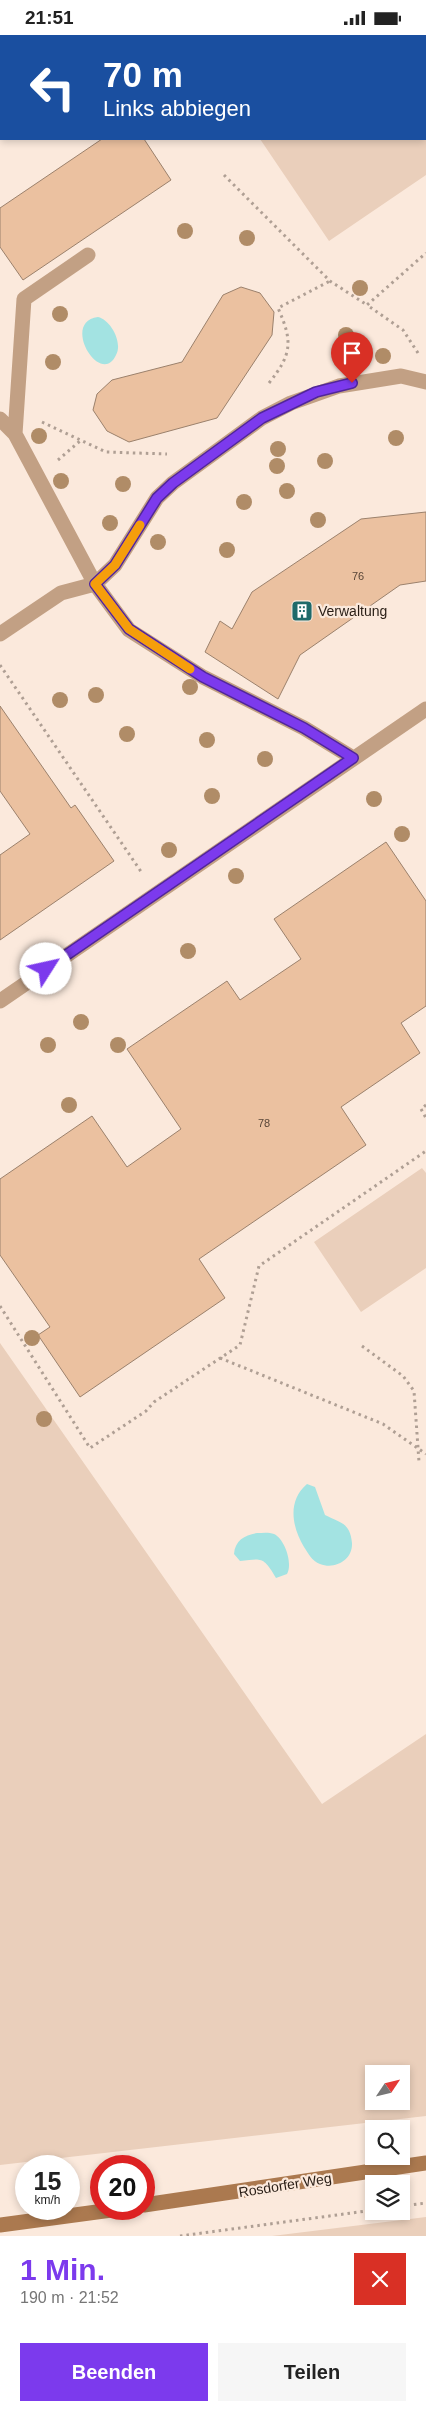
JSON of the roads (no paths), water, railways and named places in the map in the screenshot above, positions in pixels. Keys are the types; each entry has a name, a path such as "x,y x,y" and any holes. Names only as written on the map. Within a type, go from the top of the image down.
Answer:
{"main road":[{"name":"Rosdorfer Weg","path":"155,2203 426,2163"},
{"path":"0,2225 90,2213"}],"lane":[{"path":"15,434 24,299 88,255"},
{"path":"0,634 62,593 95,584 115,565 157,498 262,418 316,392 339,386 385,377 401,376 423,380"},
{"path":"0,419 15,434 95,584 129,629 203,677 304,728 353,758"},
{"path":"0,1001 353,758 425,712"}],"water":[{"path":"98,317 111,327 117,338 118,350 109,363 102,364 94,359 87,350 83,340 83,330 87,321"},
{"path":"307,1484 315,1487 325,1515 343,1524 349,1531 352,1549 342,1562 331,1566 320,1564 310,1557 300,1539 294,1523 294,1506 296,1498"},
{"path":"257,1533 274,1534 282,1541 287,1552 289,1564 287,1574 276,1578 265,1562 261,1560 240,1561 234,1554 236,1545 241,1539"}],"place":[{"name":"Verwaltung","path":"302,611"}]}
